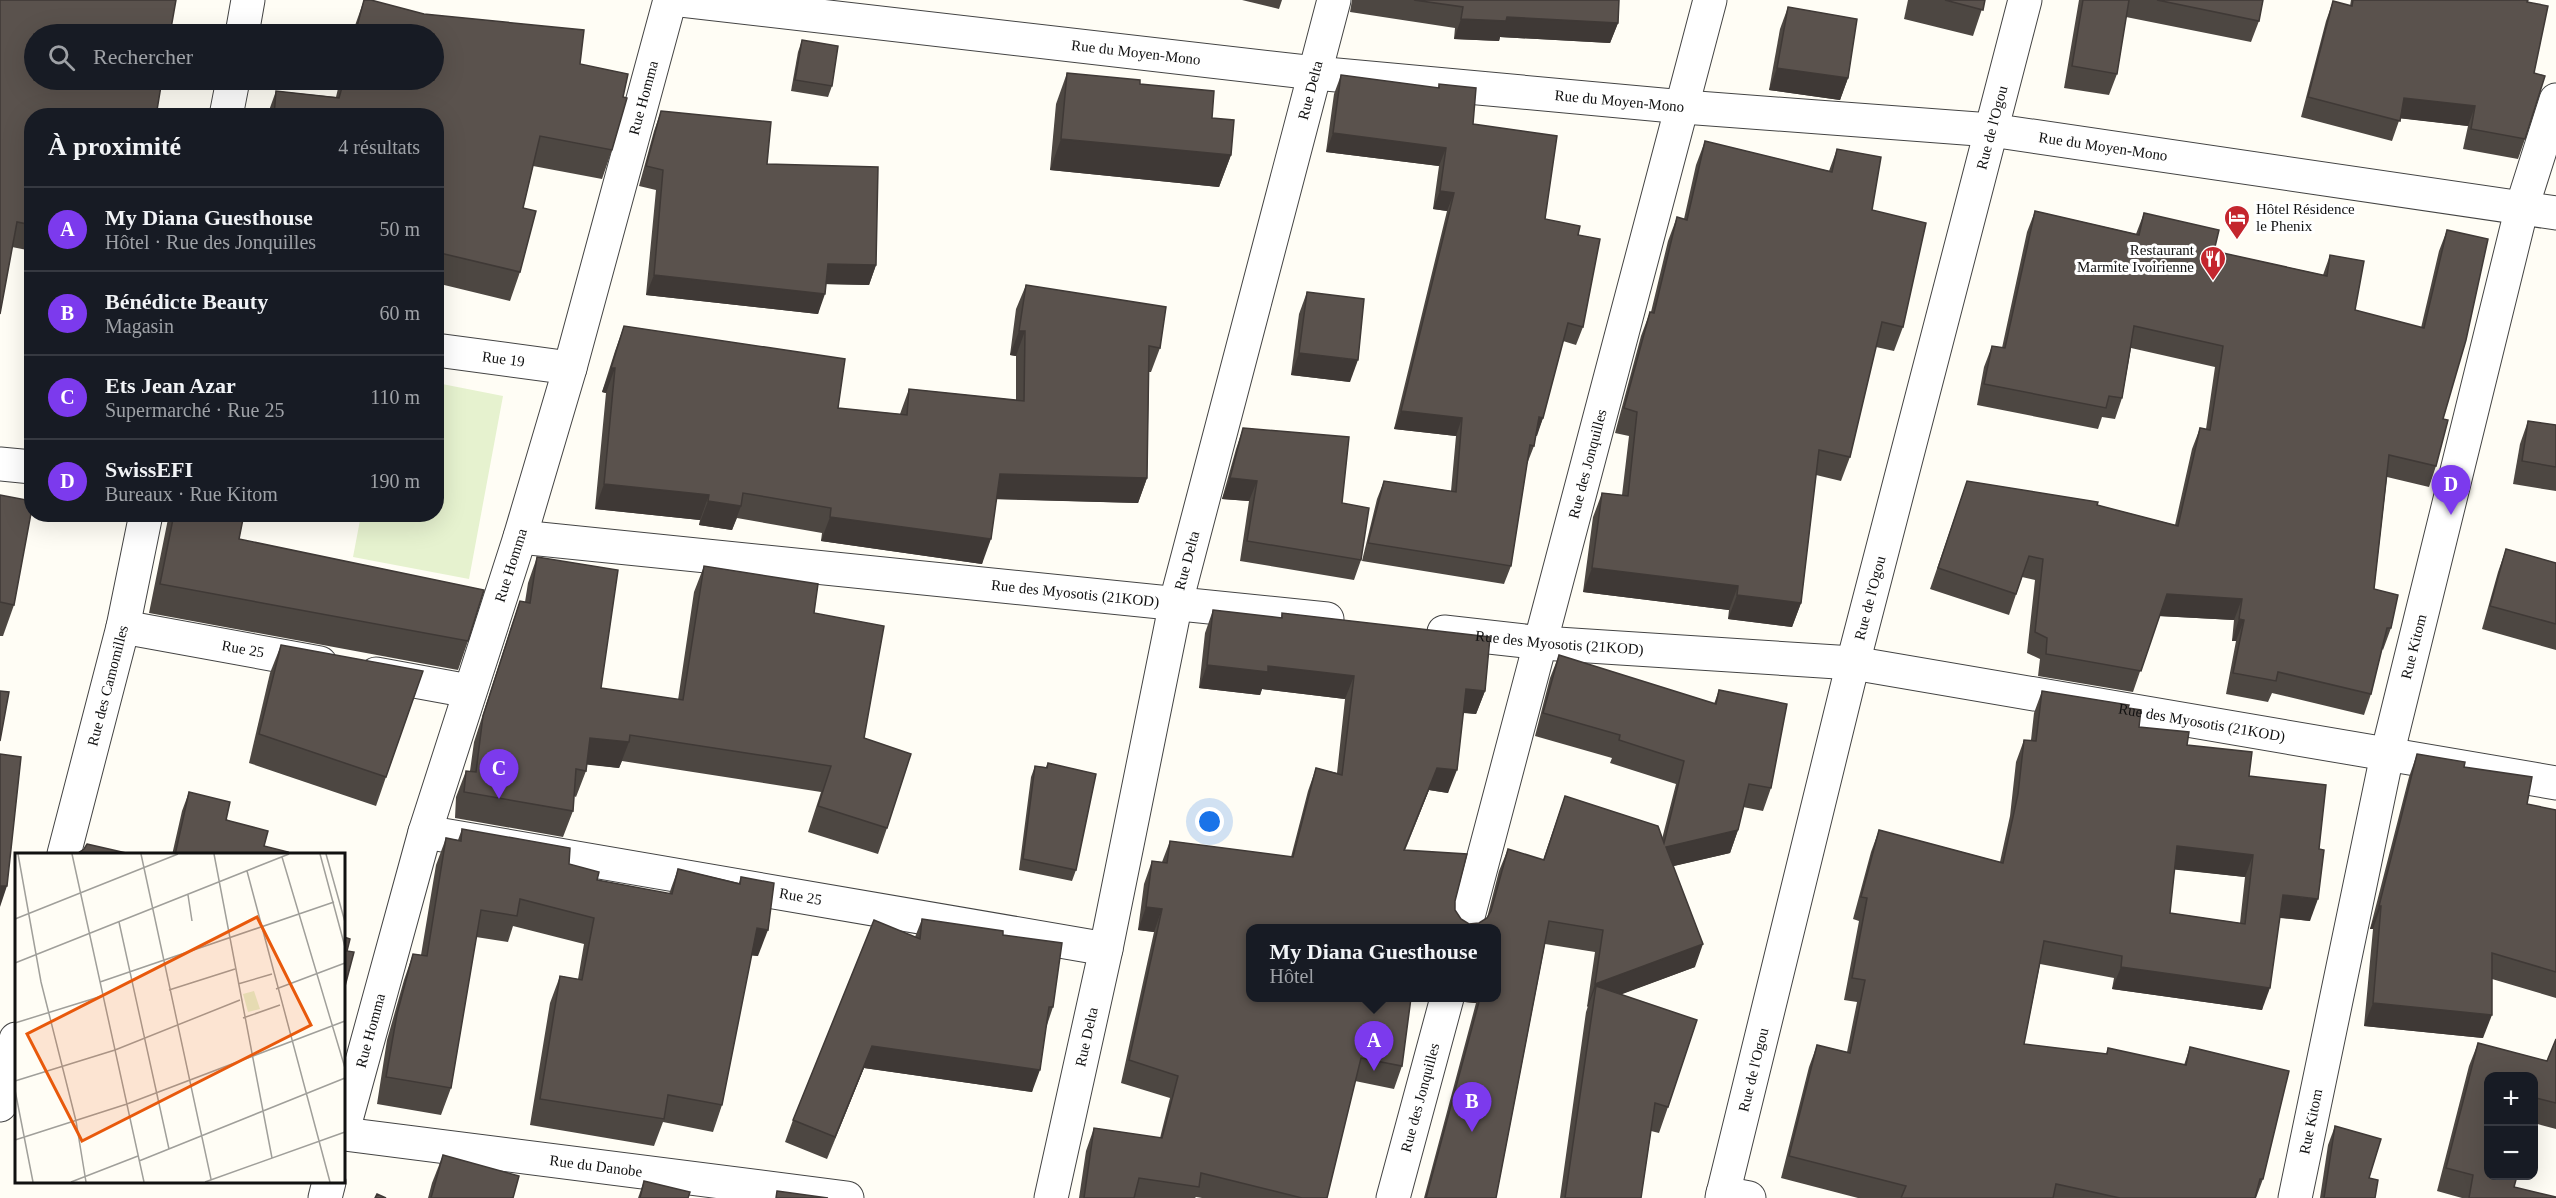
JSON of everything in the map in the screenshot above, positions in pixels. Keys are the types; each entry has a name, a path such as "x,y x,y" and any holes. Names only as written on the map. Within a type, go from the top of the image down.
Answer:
{"street":[{"path":"244,24 248,0"},
{"name":"Rue Homma","path":"345,1123 425,832 520,537 570,368 669,0"},
{"name":"Rue du Moyen-Mono","path":"681,0 1315,73 1684,107 1991,130 2556,213"},
{"name":"Rue Delta","path":"1051,1198 1106,949 1176,602 1334,0"},
{"name":"Rue des Jonquilles","path":"1467,924 1684,107 1710,0"},
{"name":"Rue de l'Ogou","path":"1731,1196 1852,663 2025,0"},
{"path":"228,108 231,90"},
{"name":"Rue Kitom","path":"2295,1198 2388,755 2522,207 2556,100"},
{"name":"Rue 19","path":"444,351 570,368"},
{"path":"0,464 24,466"},
{"name":"Rue des Camomilles","path":"65,853 123,627 144,522"},
{"name":"Rue des Myosotis (21KOD)","path":"520,537 1176,602 1353,622"},
{"name":"Rue 25","path":"123,627 469,691"},
{"name":"Rue des Myosotis (21KOD)","path":"1412,628 1542,643 1852,663 2556,783"},
{"name":"Rue 25","path":"425,832 1106,949"},
{"name":"Rue des Jonquilles","path":"1394,1198 1446,1002"},
{"path":"5,1089 15,1044"},
{"name":"Rue du Danobe","path":"345,1134 847,1198"},
{"path":"325,1198 329,1183"}],"green space":[{"path":"444,384 503,396 469,579 353,557 360,522 444,522"}],"building":[{"path":"0,0 176,0 172,24 24,24 24,90 160,90 157,108 24,108 24,223 17,222 0,314"},
{"path":"364,0 371,0 424,14 584,30 580,64 628,74 623,97 627,98 612,150 540,136 523,208 536,211 520,272 444,254 444,108 275,108 276,91 339,98 341,90 444,90 444,24 358,24"},
{"path":"1414,0 1619,0 1618,23 1507,17 1506,21 1461,19 1463,7"},
{"path":"1945,0 1985,0 1983,10"},
{"path":"2083,0 2129,0 2117,74 2072,66"},
{"path":"2157,0 2263,0 2259,21"},
{"path":"2353,0 2528,0 2527,2 2548,6 2534,73 2545,76 2525,139 2471,129 2475,106 2404,98 2400,121 2308,97 2333,1 2352,6"},
{"path":"1788,7 1857,19 1848,78 1777,68"},
{"path":"802,40 838,46 832,86 795,80"},
{"path":"1067,73 1140,80 1140,84 1214,91 1212,118 1234,120 1231,155 1061,139"},
{"path":"1341,75 1439,88 1439,84 1476,88 1473,124 1557,136 1545,219 1580,226 1578,235 1600,239 1583,327 1568,323 1543,418 1539,417 1534,446 1530,445 1511,566 1368,543 1384,481 1456,492 1462,418 1401,411 1454,193 1440,191 1446,148 1333,133"},
{"path":"661,111 771,122 767,164 878,167 876,265 828,264 825,294 654,275 663,170 646,166"},
{"path":"1705,141 1832,172 1837,149 1881,157 1872,210 1926,223 1903,327 1882,322 1850,457 1819,450 1801,603 1737,595 1738,586 1592,568 1602,493 1628,496 1637,412 1624,408 1650,312 1654,313 1677,217 1687,220"},
{"path":"2035,211 2139,235 2144,213 2219,230 2214,251 2327,276 2330,255 2364,261 2355,310 2424,328 2447,230 2488,239 2466,340 2443,419 2448,420 2436,466 2389,455 2374,589 2398,595 2391,628 2387,628 2371,694 2278,672 2276,681 2233,673 2244,620 2239,619 2242,599 2167,594 2141,671 2046,654 2047,638 2035,632 2043,559 2029,556 2016,594 1938,568 1967,481 2098,502 2097,505 2178,526 2200,428 2210,430 2223,346 2134,326 2122,398 2109,396 2106,408 1984,384 1992,346 2005,348"},
{"path":"1026,285 1166,307 1160,348 1149,346 1147,478 1000,474 991,539 830,517 831,508 743,493 741,506 708,501 709,495 604,484 615,368 611,368 624,326 845,359 838,408 907,415 909,389 1024,401 1025,331 1019,331"},
{"path":"1307,292 1364,299 1358,360 1299,353"},
{"path":"2528,421 2556,425 2556,467 2522,461"},
{"path":"1243,428 1349,437 1342,503 1369,508 1361,560 1247,541 1257,481 1230,478"},
{"path":"0,495 24,500 24,522 29,522 14,605 0,602"},
{"path":"172,522 242,522 239,539 484,590 468,641 160,584"},
{"path":"2506,549 2556,563 2556,624 2490,606"},
{"path":"537,557 618,570 601,688 683,700 704,566 818,584 814,613 884,626 864,738 911,754 887,828 818,806 831,766 630,735 629,742 590,738 586,771 576,769 573,811 464,792 466,771 476,772 483,716 520,601 530,603"},
{"path":"1213,610 1282,618 1282,613 1490,637 1485,691 1466,689 1457,770 1437,768 1404,850 1467,854 1455,901 1455,910 1461,919 1469,924 1246,924 1246,1002 1410,1002 1402,1066 1361,1058 1327,1198 1302,1198 1201,1173 1199,1187 1139,1178 1134,1198 1084,1198 1094,1128 1162,1138 1178,1076 1129,1060 1162,909 1146,907 1152,861 1167,863 1170,841 1293,857 1316,768 1342,775 1354,676 1268,666 1268,672 1207,665"},
{"path":"281,645 423,671 386,777 259,734"},
{"path":"1559,655 1716,704 1719,690 1787,704 1771,788 1749,784 1738,830 1666,847 1703,944 1595,984 1603,930 1549,921 1496,1198 1426,1198 1479,1002 1501,1002 1501,924 1469,924 1479,923 1487,918 1491,911 1508,849 1544,860 1565,796 1658,826 1664,843 1684,761 1619,740 1620,735 1543,713"},
{"path":"0,691 9,692 0,741"},
{"path":"2042,691 2129,705 2128,708 2141,710 2139,727 2189,732 2187,745 2252,752 2249,776 2326,785 2319,849 2324,850 2318,899 2283,895 2270,988 2121,967 2122,956 2044,941 2024,1044 2107,1054 2108,1048 2186,1065 2190,1047 2289,1071 2263,1179 2260,1179 2255,1198 2120,1198 2056,1184 2053,1198 1901,1198 1906,1186 1789,1156 1817,1045 1850,1053 1865,980 1852,978 1867,898 1861,897 1879,830 2003,863 2018,794 2024,740 2036,741","holes":["2177,846 2253,855 2245,924 2170,913"]},
{"path":"0,754 21,757 7,886 0,886"},
{"path":"2417,754 2465,762 2464,767 2532,777 2527,804 2556,810 2556,972 2492,953 2492,1015 2373,1003 2381,906 2379,906"},
{"path":"1048,763 1096,774 1076,870 1023,859 1035,766 1047,768"},
{"path":"189,792 230,802 226,820 268,831 264,846 288,852 288,853 175,853"},
{"path":"462,829 570,848 569,864 599,872 597,880 672,894 678,869 740,884 741,877 774,883 768,930 757,928 722,1105 668,1095 664,1119 540,1099 560,976 582,980 594,918 520,899 517,916 481,910 451,1088 386,1077 397,1014 413,954 427,956 446,838 461,841"},
{"path":"87,844 126,853 78,853"},
{"path":"922,919 1003,931 1003,935 1062,943 1053,1007 1049,1007 1040,1070 872,1046 835,1137 793,1120 874,920 920,939"},
{"path":"345,937 350,939 347,951 354,952 345,986"},
{"path":"1596,986 1697,1020 1668,1107 1655,1103 1641,1198 1565,1198"},
{"path":"2556,1039 2556,1103 2538,1098 2538,1072 2484,1072 2484,1180 2516,1180 2514,1187 2556,1198 2469,1198 2473,1175 2446,1168 2478,1043 2547,1061"},
{"path":"2335,1126 2381,1139 2369,1178 2378,1180 2375,1198 2324,1198"},
{"path":"443,1155 519,1176 513,1198 431,1198"},
{"path":"644,1181 690,1192 688,1198 640,1198"},
{"path":"777,1191 828,1198 776,1198"}],"place":[{"name":"Hôtel Résidence le Phenix","path":"2237,241"},
{"name":"Restaurant Marmite Ivoirienne","path":"2213,282"},
{"name":"SwissEFI","path":"2451,515"},
{"name":"Ets Jean Azar","path":"499,799"},
{"name":"My Diana Guesthouse","path":"1374,1071"},
{"name":"Bénédicte Beauty","path":"1472,1132"}]}
